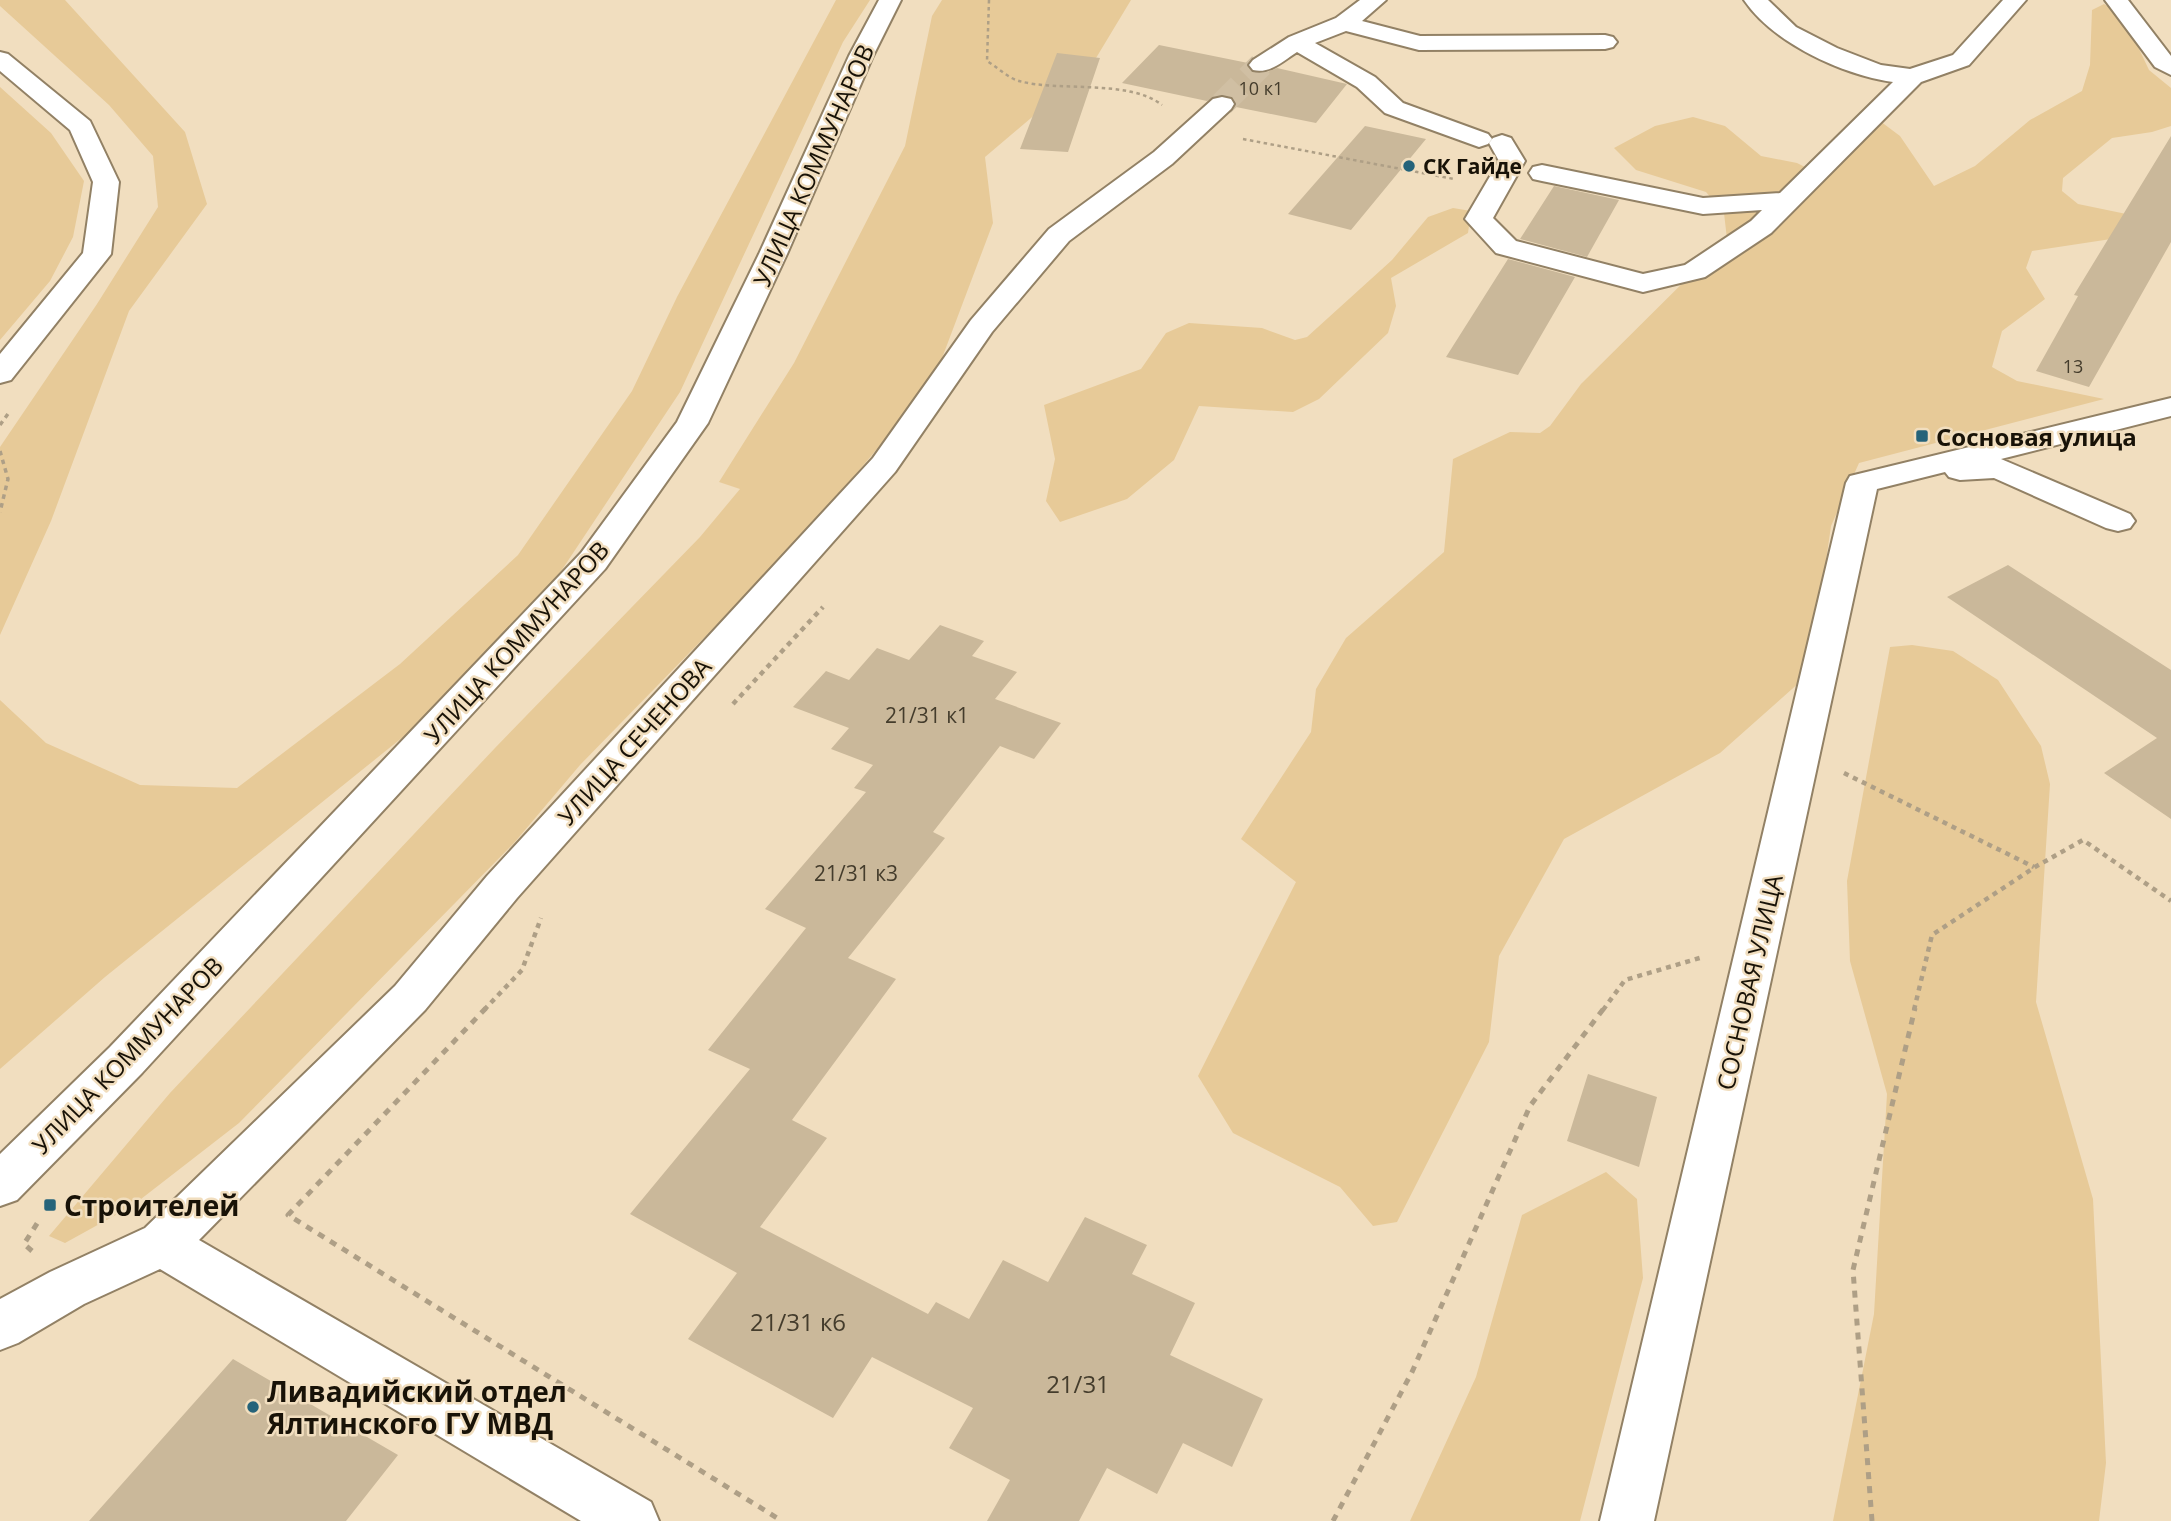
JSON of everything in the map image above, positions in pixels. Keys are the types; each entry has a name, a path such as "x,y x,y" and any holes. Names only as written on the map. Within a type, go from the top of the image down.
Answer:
{"street":[{"name":"УЛИЦА КОММУНАРОВ","path":"0,1185 126,1060 593,561 692,423 773,254 861,56 890,0"},
{"path":"1261,65 1346,13 1375,0"},
{"path":"1755,0 1788,32 1829,53 1876,72 1912,77"},
{"path":"1297,42 1366,82 1394,108 1491,141 1512,160 1479,219 1506,247 1643,283 1695,271 1761,227 1912,77 1961,60 2015,0"},
{"path":"2116,0 2163,62 2171,68"},
{"path":"1346,13 1419,43 1605,42"},
{"path":"0,59 81,126 106,182 97,254 0,374"},
{"name":"УЛИЦА СЕЧЕНОВА","path":"0,1326 67,1288 162,1244 410,998 502,887 884,466 981,326 1059,235 1190,134 1222,104"},
{"path":"1542,173 1703,206 1786,201"},
{"name":"СОСНОВАЯ УЛИЦА","path":"1627,1521 1862,483 2171,407"},
{"name":"СОСНОВАЯ УЛИЦА","path":"1902,472 1999,468 2118,521"},
{"path":"162,1244 632,1521"}],"path":[{"path":"989,0 987,61 1018,81 1098,88 1152,97 1190,134 1454,179"},
{"path":"0,451 8,479 0,512"},
{"path":"1800,752 2035,867"},
{"path":"1872,1521 1853,1270 1932,935 2035,867 2083,840 2171,901"},
{"path":"543,912 522,970 288,1215 782,1521"},
{"path":"1333,1521 1412,1372 1530,1106 1625,980 1758,941"},
{"path":"39,1257 24,1244 40,1218"}],"shaded area":[{"path":"0,0 65,0 185,132 207,204 129,311 51,521 0,635 0,447 97,304 158,207 153,156 109,105 0,6"},
{"path":"836,0 870,0 843,42 680,392 506,654 105,977 0,1069 0,700 46,743 140,785 237,788 400,664 518,555 632,391 677,297"},
{"path":"942,0 1131,0 1090,68 985,157 993,223 933,382 810,529 580,765 514,843 239,1123 132,1206 65,1243 49,1236 170,1093 495,748 700,537 740,489 719,482 794,363 905,146 932,16"},
{"path":"2104,4 2123,15 2149,70 2171,88 2171,126 2112,138 2063,178 2062,191 2078,204 2136,216 2111,239 2032,251 2026,268 2045,299 2002,331 1992,367 2017,381 2104,399 1859,463 1831,526 1810,673 1720,753 1564,839 1499,956 1489,1042 1397,1222 1373,1226 1340,1187 1233,1133 1198,1076 1296,882 1241,839 1311,732 1316,689 1346,638 1444,552 1453,459 1510,432 1540,433 1550,426 1581,384 1727,239 1724,213 1706,192 1636,170 1614,148 1655,126 1693,117 1725,126 1761,156 1797,163 1817,173 1880,121 1900,136 1934,186 1975,166 2030,120 2082,91 2090,65 2092,10"},
{"path":"0,87 51,133 84,181 73,237 50,281 0,340"},
{"path":"1453,208 1471,211 1468,233 1391,278 1396,306 1388,333 1319,399 1293,412 1199,406 1174,460 1127,499 1060,522 1046,501 1055,459 1044,405 1141,369 1166,333 1189,323 1262,328 1295,340 1307,337 1392,260 1428,217"},
{"path":"1912,645 1953,651 1998,680 2041,746 2050,784 2036,1002 2093,1199 2106,1463 2099,1521 1833,1521 1874,1314 1887,1094 1850,961 1847,881 1890,647"},
{"path":"1606,1172 1637,1199 1643,1278 1580,1521 1410,1521 1476,1377 1522,1215"}],"building":[{"path":"1159,45 1248,63 1247,67 1253,73 1265,73 1277,68 1347,84 1316,123 1236,107 1233,98 1223,94 1207,101 1122,83"},
{"path":"1057,53 1100,58 1068,152 1020,149"},
{"path":"1365,126 1426,139 1351,230 1288,214"},
{"path":"2171,136 2171,242 2089,387 2036,371 2078,296 2074,295"},
{"path":"1554,186 1619,200 1587,257 1520,239"},
{"path":"1508,259 1575,277 1518,375 1446,357"},
{"path":"2008,565 2171,670 2171,819 2104,773 2157,738 1947,597"},
{"path":"940,625 984,641 972,656 1017,672 995,699 1061,723 1034,759 1000,746 933,832 945,838 848,958 896,979 792,1120 827,1138 760,1227 928,1314 936,1302 969,1319 1003,1260 1048,1282 1085,1217 1147,1245 1132,1274 1195,1303 1170,1355 1263,1399 1232,1467 1183,1443 1157,1494 1107,1468 1079,1521 987,1521 1010,1480 949,1448 973,1408 872,1357 833,1418 688,1339 737,1273 630,1214 750,1069 708,1050 806,928 765,909 866,792 854,788 873,765 831,749 849,728 793,707 826,671 849,680 877,648 909,660"},
{"path":"1588,1074 1657,1097 1639,1167 1567,1141"},
{"name":"Ливадийский отдел Ялтинского ГУ МВД","path":"233,1359 398,1455 346,1521 89,1521"}],"tunnel":[{"path":"1222,104 1261,65"}],"place":[{"name":"СК Гайде","path":"1409,166"},
{"name":"Сосновая улица","path":"1922,436"},
{"name":"Строителей","path":"50,1205"},
{"name":"Ливадийский отдел Ялтинского ГУ МВД","path":"253,1407"}]}
